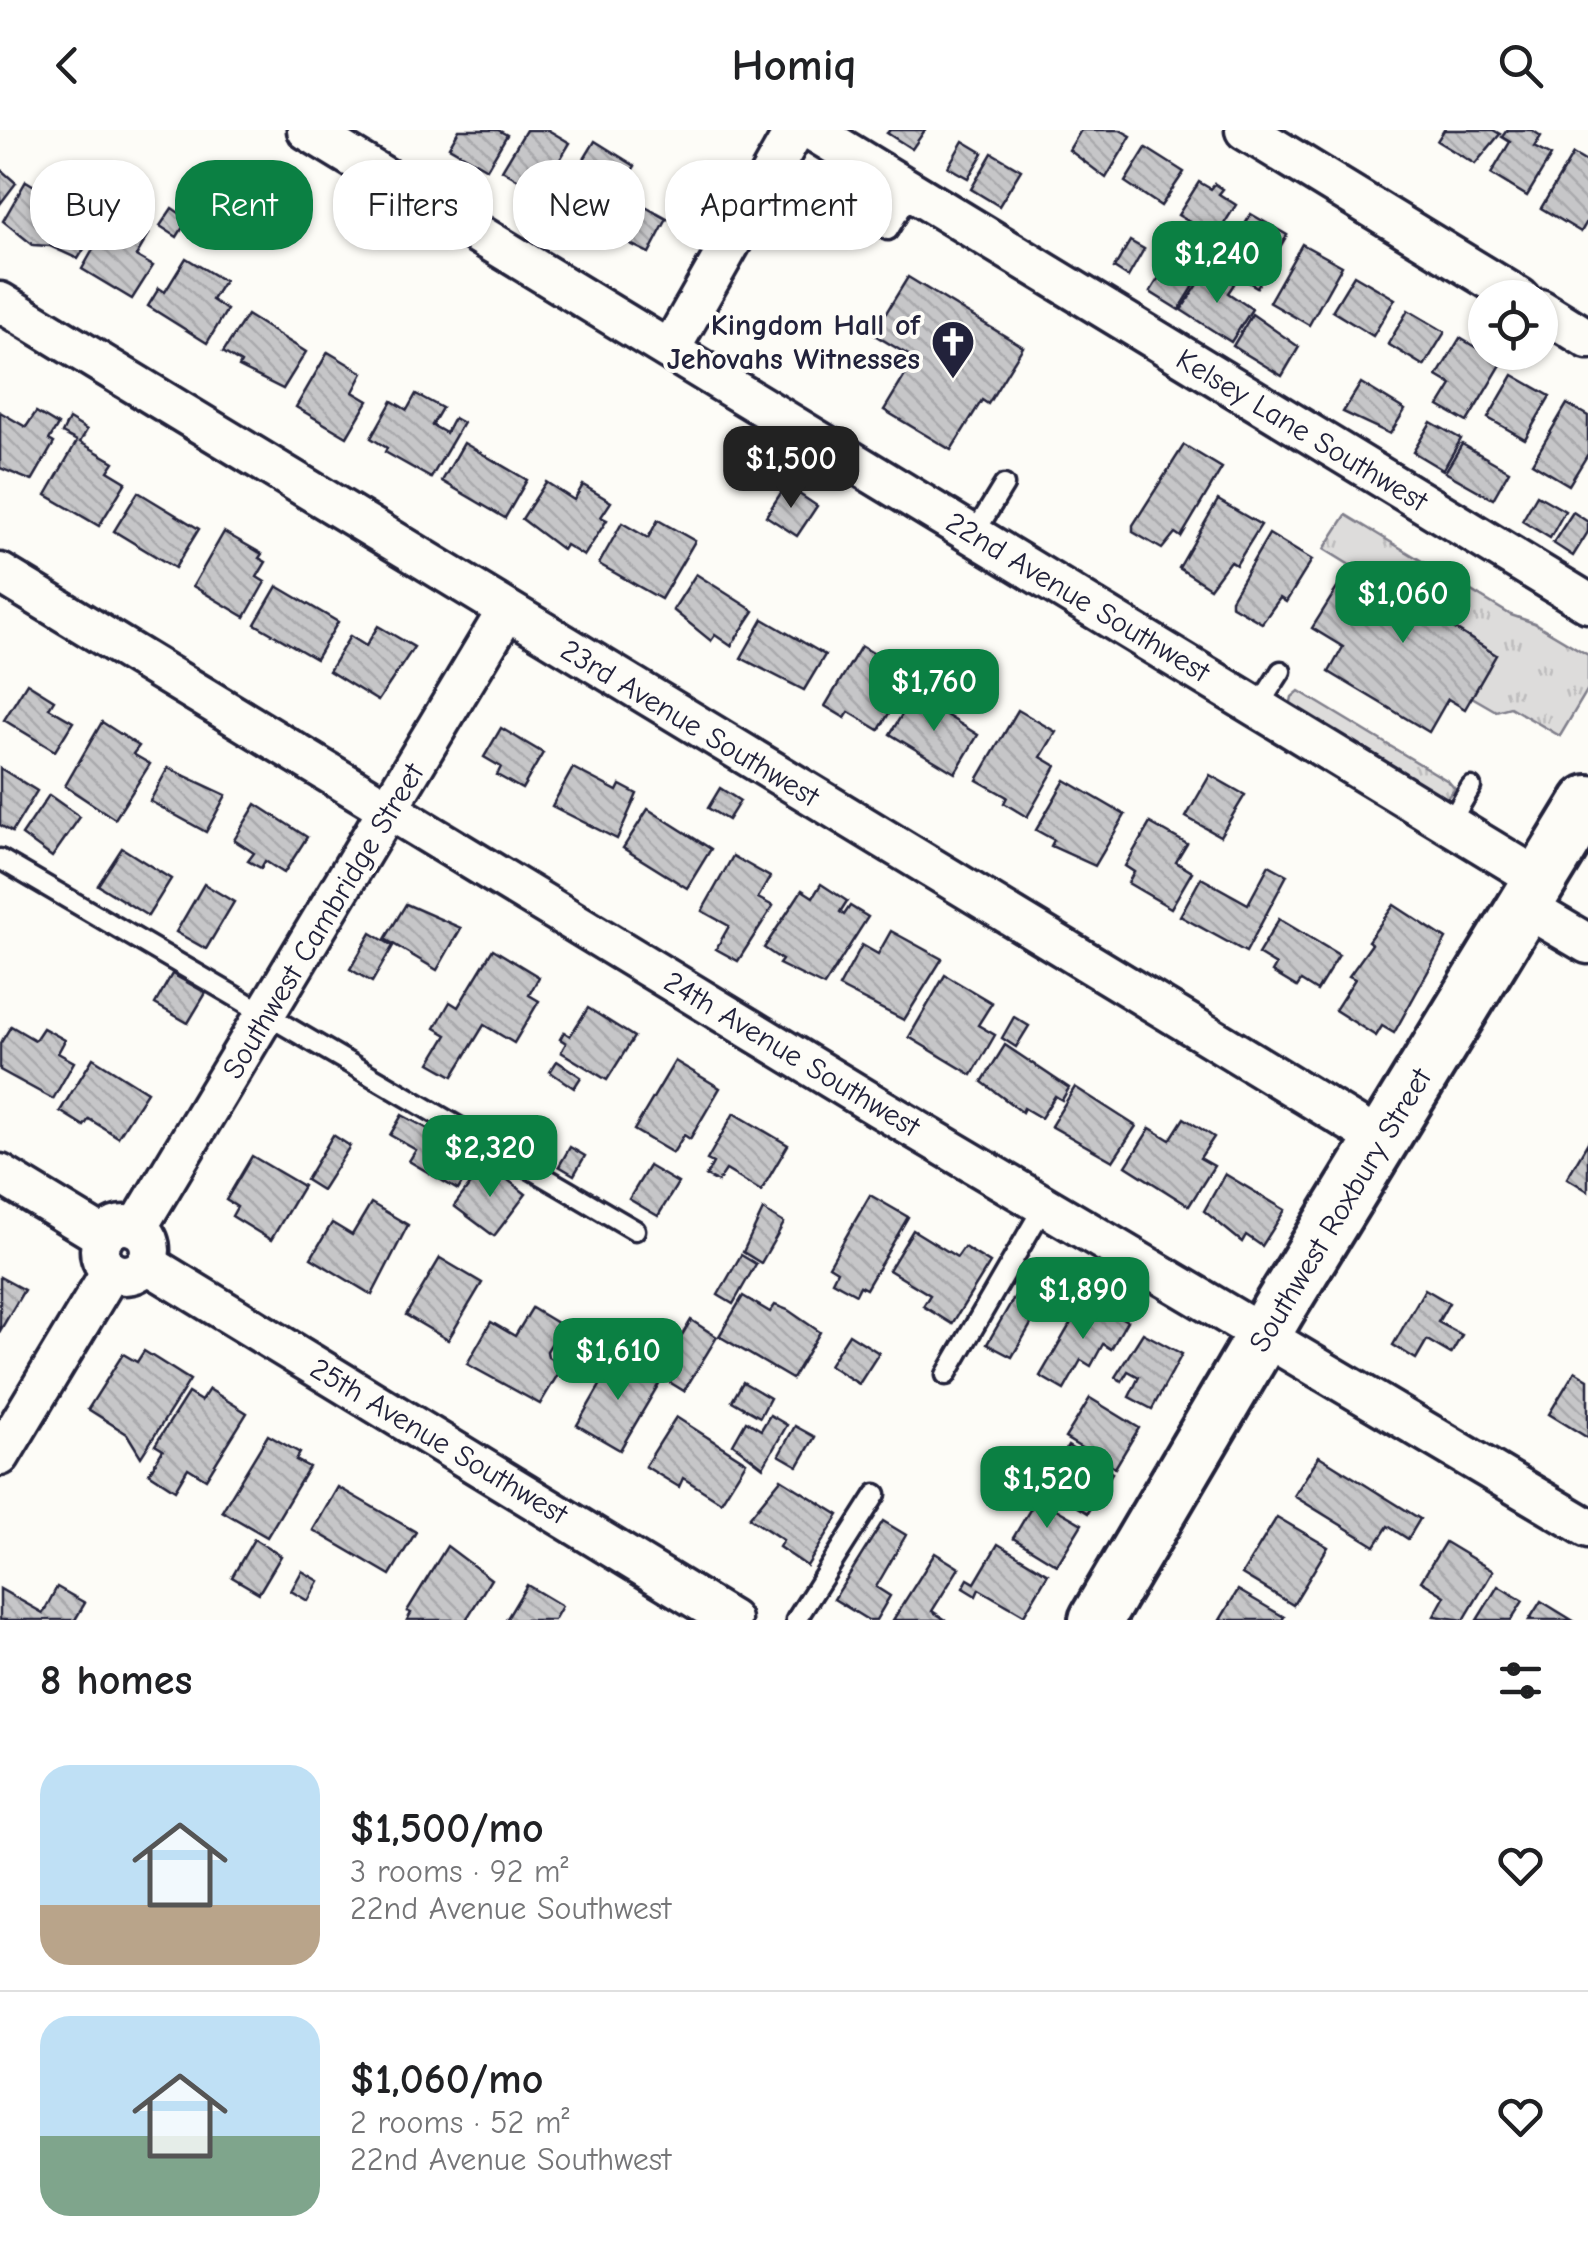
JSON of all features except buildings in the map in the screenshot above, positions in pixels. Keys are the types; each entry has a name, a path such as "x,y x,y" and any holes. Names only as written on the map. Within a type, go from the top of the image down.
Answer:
{"main road":[{"name":"Southwest Roxbury Street","path":"1096,1620 1263,1336 1588,802"}],"street":[{"name":"22nd Avenue Southwest","path":"306,130 608,317 671,348 1449,824 1588,944"},
{"path":"671,348 795,130"},
{"name":"Kelsey Lane Southwest","path":"811,130 1588,603"},
{"path":"1245,130 1491,280"},
{"name":"23rd Avenue Southwest","path":"0,302 1382,1141"},
{"path":"1558,321 1588,339"},
{"name":"24th Avenue Southwest","path":"0,573 1044,1206 1588,1528"},
{"name":"Southwest Cambridge Street","path":"0,1456 391,810 506,612"},
{"name":"25th Avenue Southwest","path":"0,1174 731,1620"}],"lane":[{"path":"892,223 911,192"},
{"path":"974,534 1004,485"},
{"path":"1258,707 1281,671"},
{"path":"1449,824 1471,787"},
{"path":"0,859 635,1230"},
{"path":"946,1375 1044,1206"},
{"path":"796,1620 876,1494"}],"green space":[{"path":"1346,515 1511,615 1534,623 1588,655 1588,689 1560,736 1510,707 1496,711 1472,697 1496,655 1449,625 1462,604 1411,573 1397,594 1324,549"},
{"path":"1299,691 1448,781 1455,789 1445,800 1290,707 1292,697"}],"place":[{"name":"Kingdom Hall of Jehovahs Witnesses","path":"953,380"}]}
